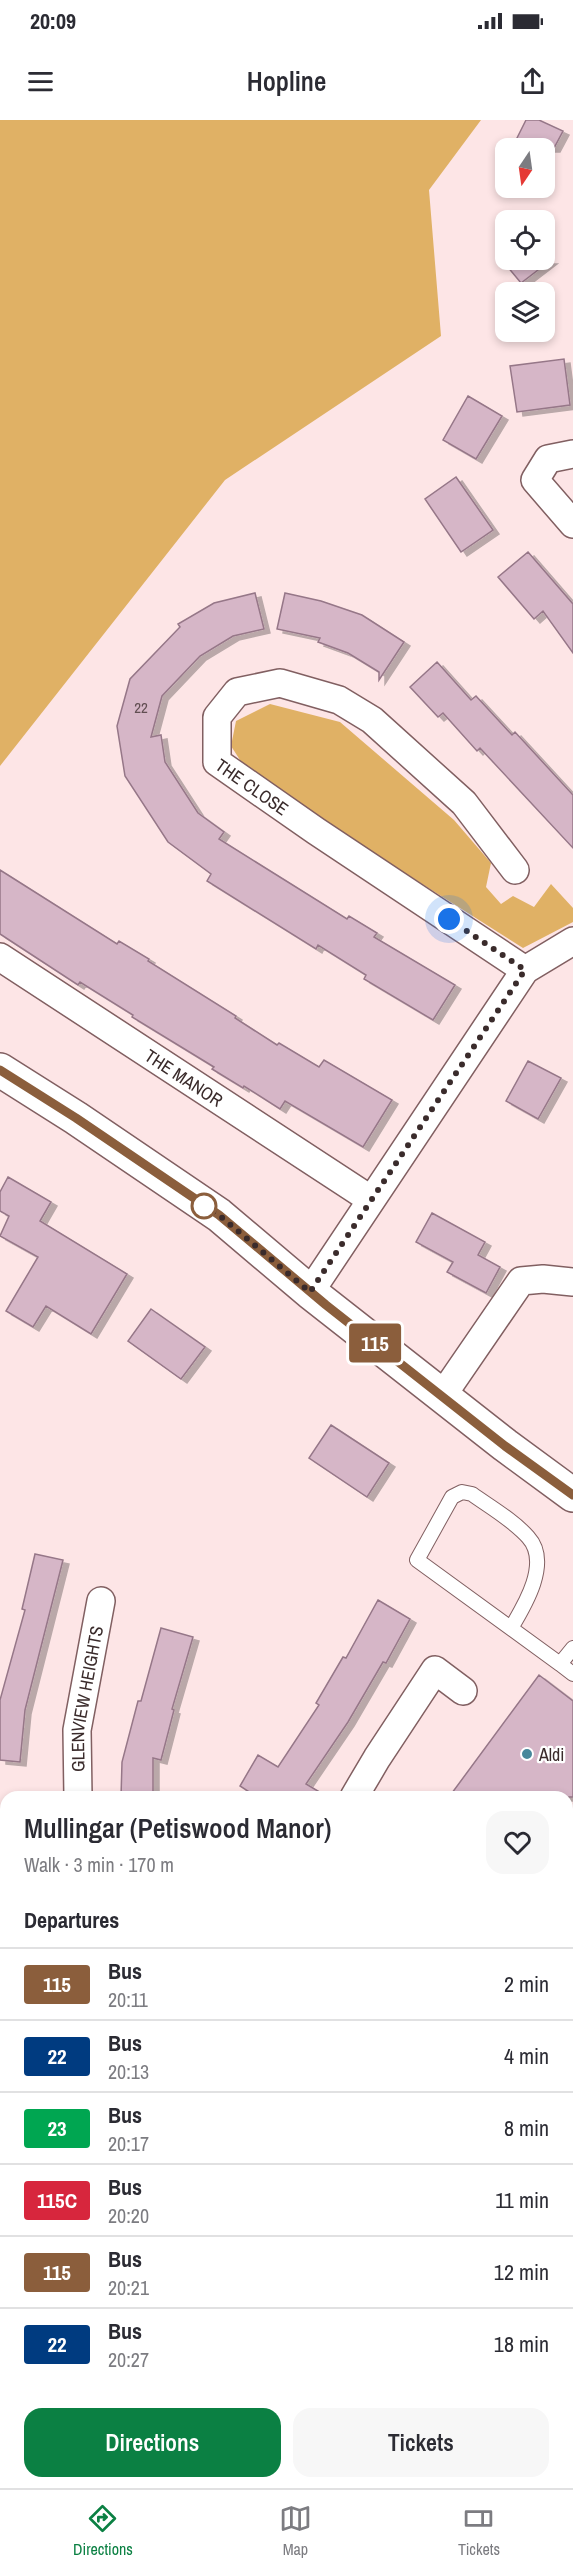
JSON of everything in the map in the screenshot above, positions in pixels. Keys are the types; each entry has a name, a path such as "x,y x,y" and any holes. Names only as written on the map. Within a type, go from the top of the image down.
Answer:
{"main road":[{"path":"0,1070 76,1118 219,1215 310,1292 570,1498"}],"street":[{"path":"573,454 548,459 535,480 573,524"},
{"name":"THE CLOSE","path":"515,870 464,802 372,720 339,700 280,684 237,692 217,717 217,762 525,970"},
{"path":"310,1292 525,970 573,941"},
{"name":"THE MANOR","path":"0,957 370,1199"},
{"path":"442,1396 521,1281 543,1279 573,1282"},
{"name":"GLENVIEW HEIGHTS","path":"78,1791 77,1730 101,1601"},
{"path":"358,1791 435,1670 463,1691"}],"lane":[{"path":"511,1628 523,1609 536,1575 536,1552 529,1538 472,1494 462,1492 452,1497 417,1560 573,1674"},
{"path":"560,1664 573,1648"}],"shaded area":[{"path":"0,120 481,120 429,190 441,336 225,480 0,766"},
{"path":"270,704 340,722 454,820 491,863 486,887 501,904 513,896 534,907 551,884 573,908 573,922 523,948 249,774 231,746 236,721"}],"building":[{"path":"526,120 539,120 563,131 555,146 555,138 517,138"},
{"path":"510,270 538,270 522,282"},
{"path":"564,359 570,405 517,412 510,366"},
{"path":"468,396 502,416 476,459 443,440"},
{"path":"456,477 493,530 461,552 425,499"},
{"path":"528,552 573,604 573,653 543,611 534,619 498,577"},
{"path":"255,593 264,629 233,636 200,656 162,696 151,737 161,735 165,762 198,813 224,832 219,839 347,919 349,916 377,933 374,937 455,985 433,1020 364,979 366,975 318,945 316,949 207,881 211,874 168,842 125,776 117,726 130,679 180,627 178,624 214,603"},
{"path":"285,593 321,601 362,615 404,642 379,680 379,672 348,653 318,642 320,638 277,629"},
{"path":"437,662 471,700 476,696 512,735 515,732 573,795 573,848 480,748 477,751 443,713 438,717 410,687"},
{"path":"0,870 117,944 119,941 149,959 148,961 236,1016 235,1018 277,1045 279,1043 319,1067 324,1060 392,1100 363,1147 285,1101 280,1109 244,1086 243,1088 212,1069 214,1067 132,1017 133,1015 80,982 78,985 0,934"},
{"path":"528,1061 561,1078 538,1119 506,1101"},
{"path":"8,1177 51,1202 40,1221 127,1274 91,1334 46,1306 33,1327 6,1311 38,1257 0,1236 9,1216 0,1211 0,1192"},
{"path":"432,1213 485,1242 478,1255 500,1267 486,1293 447,1272 453,1262 416,1242"},
{"path":"151,1309 205,1347 181,1379 128,1341"},
{"path":"331,1425 389,1463 367,1497 309,1458"},
{"path":"35,1554 63,1560 25,1710 20,1762 0,1760 0,1700 25,1610 22,1609"},
{"path":"378,1600 410,1619 386,1663 383,1662 348,1722 306,1784 318,1791 248,1791 240,1786 258,1755 278,1767 319,1705 316,1703 343,1657 346,1658"},
{"path":"161,1628 193,1637 172,1709 174,1710 161,1760 153,1758 153,1791 121,1791 122,1762 138,1701 141,1701"},
{"name":"Aldi","path":"539,1675 573,1701 573,1791 453,1791"}],"bus line":[{"name":"115","path":"0,1070 76,1118 219,1215 326,1305 505,1446 573,1495"}],"place":[{"name":"Aldi","path":"527,1754"}],"route":[{"path":"204,1206 219,1215 310,1292 525,970 449,919"}]}
